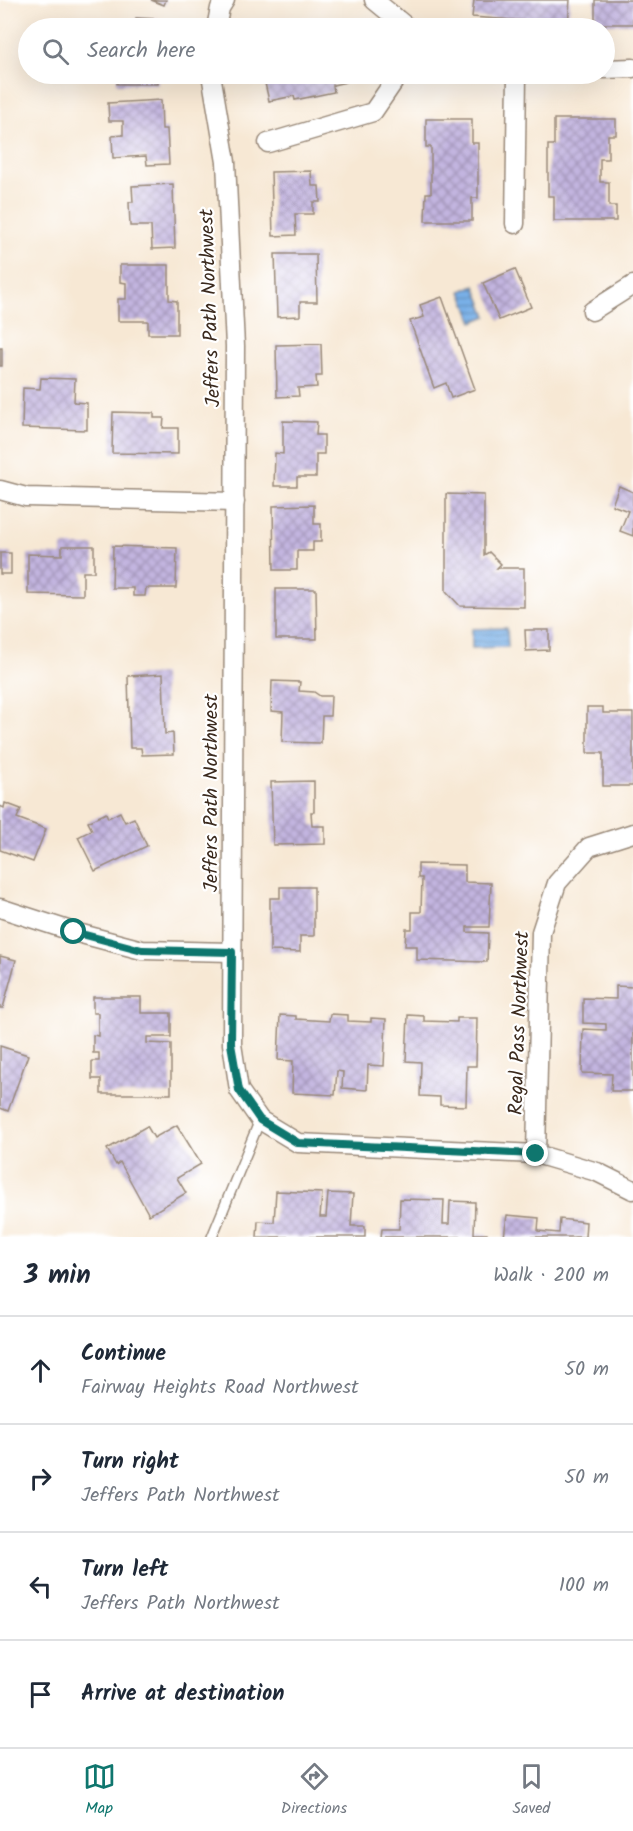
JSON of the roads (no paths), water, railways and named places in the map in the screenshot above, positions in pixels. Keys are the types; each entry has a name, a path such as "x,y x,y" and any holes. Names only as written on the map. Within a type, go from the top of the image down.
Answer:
{"street":[{"path":"218,18 225,0"},
{"path":"374,0 396,18"},
{"path":"615,69 633,68"},
{"name":"Jeffers Path Northwest","path":"213,84 226,162 236,346 231,1044 239,1090 260,1120 298,1143 536,1154 597,1172 633,1190"},
{"path":"268,143 373,112 392,84"},
{"path":"515,224 517,84"},
{"path":"592,311 633,285"},
{"path":"0,490 26,497 235,502"},
{"name":"Regal Pass Northwest","path":"536,1154 542,932 548,912 557,883 589,848 633,833"},
{"path":"0,908 74,932 142,950 232,952"}],"lane":[{"path":"212,1237 260,1120"}],"water":[{"path":"475,286 487,316 473,322 461,291"},
{"path":"507,628 508,647 472,648 472,629"}]}
